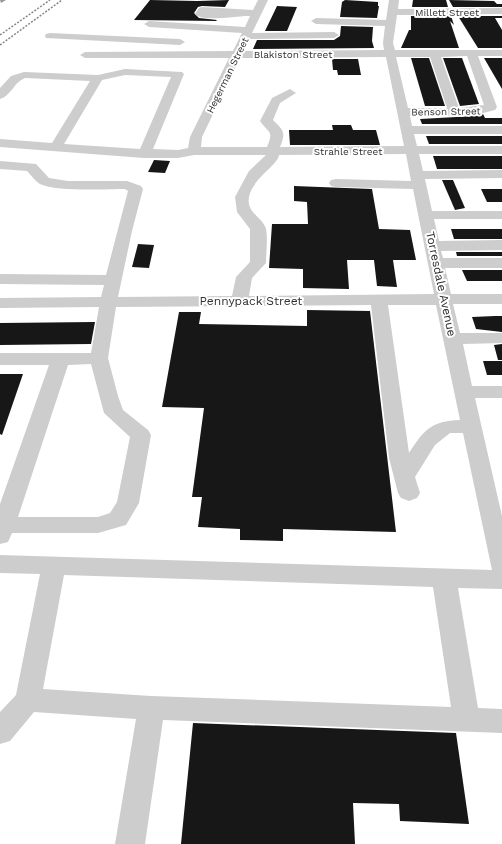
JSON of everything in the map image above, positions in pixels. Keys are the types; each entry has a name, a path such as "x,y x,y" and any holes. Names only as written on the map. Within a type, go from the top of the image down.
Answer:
{"street":[{"path":"238,11 261,6"},
{"name":"Hegerman Street","path":"194,152 196,137 261,6"},
{"path":"408,7 428,9 447,7"},
{"name":"Millett Street","path":"316,21 428,9 502,11"},
{"name":"Torresdale Avenue","path":"392,12 388,38 464,392 498,536 502,568"},
{"path":"149,24 243,41"},
{"path":"226,44 243,41 334,35"},
{"path":"50,36 192,42"},
{"name":"Blakiston Street","path":"85,55 243,41 391,53 502,53"},
{"path":"434,53 454,111"},
{"path":"470,53 492,103"},
{"path":"0,95 15,78 24,75 98,78 125,72 178,74 144,154"},
{"path":"56,148 98,78"},
{"path":"240,301 244,277 258,263 258,228 244,212 242,197 254,174 272,158 278,139 276,132 266,121 273,103 280,97 290,93"},
{"name":"Benson Street","path":"403,112 454,111 492,103 502,94"},
{"path":"407,130 502,130"},
{"name":"Strahle Street","path":"0,143 144,154 274,151 502,150"},
{"path":"0,165 31,167 45,181 62,184 127,185 136,189 127,218 107,303 99,358 108,396 114,413 141,435 128,503 118,519 98,525 2,530 60,360"},
{"path":"419,183 502,174"},
{"path":"336,183 419,183 502,188"},
{"path":"426,215 502,215"},
{"path":"434,254 502,245"},
{"path":"434,254 502,263"},
{"path":"0,279 113,280"},
{"name":"Pennypack Street","path":"0,303 502,299"},
{"path":"377,300 380,308 399,458 406,485 428,440 445,427 472,426"},
{"path":"453,339 502,338"},
{"path":"0,359 60,360 99,358"},
{"path":"464,392 502,392"},
{"path":"0,564 502,580"},
{"path":"0,732 28,700 54,565"},
{"path":"444,578 466,719"},
{"path":"28,700 151,708 502,721"},
{"path":"130,844 151,708"}],"building":[{"path":"150,0 229,0 225,7 202,6 198,7 194,13 199,18 217,20 216,21 134,20"},
{"path":"345,0 378,2 379,6 377,18 340,17 342,2"},
{"path":"413,0 446,0 448,7 412,7"},
{"path":"449,0 494,1 497,4 502,4 502,7 453,7"},
{"path":"277,6 297,7 287,31 265,31"},
{"path":"411,16 451,16 454,25 450,21 459,48 401,48 409,30 411,30"},
{"path":"458,16 502,16 502,18 495,18 502,30 502,48 478,48"},
{"path":"341,26 373,27 372,41 374,48 253,49 257,40 334,40 340,36"},
{"path":"411,58 429,58 445,106 425,106"},
{"path":"443,58 462,58 479,104 460,106"},
{"path":"484,58 502,58 502,89"},
{"path":"332,59 358,59 361,75 338,75 337,70 333,70"},
{"path":"483,114 485,118 502,118 502,124 422,124 420,119 475,116"},
{"path":"332,125 351,125 353,130 376,130 380,145 290,145 289,130 333,130"},
{"path":"426,136 502,136 502,144 429,144"},
{"path":"433,156 502,156 502,169 437,169"},
{"path":"154,160 170,161 165,173 148,172"},
{"path":"442,180 453,180 465,208 455,210"},
{"path":"294,186 372,189 379,229 410,230 416,260 393,260 397,287 377,286 374,260 347,260 349,289 303,288 303,269 269,268 272,224 308,224 307,202 294,201"},
{"path":"481,189 502,189 502,202 487,202"},
{"path":"451,229 502,229 502,239 454,239"},
{"path":"138,244 154,245 149,268 132,267"},
{"path":"456,252 502,252 502,256 457,256"},
{"path":"462,270 502,270 502,281 467,281"},
{"path":"307,310 370,311 396,532 283,529 283,541 240,540 240,529 198,527 202,497 192,497 204,408 162,407 179,312 201,312 199,324 307,326"},
{"path":"502,316 502,332 476,329 472,317"},
{"path":"95,322 91,344 0,345 0,323"},
{"path":"502,344 502,360 498,360 494,345"},
{"path":"483,361 502,361 502,375 487,375"},
{"path":"0,374 23,374 2,435 0,434"},
{"path":"193,723 456,733 469,824 400,821 399,804 353,803 355,844 181,844"}],"railway":[{"path":"0,35 50,0"},
{"path":"0,45 62,0"}]}
